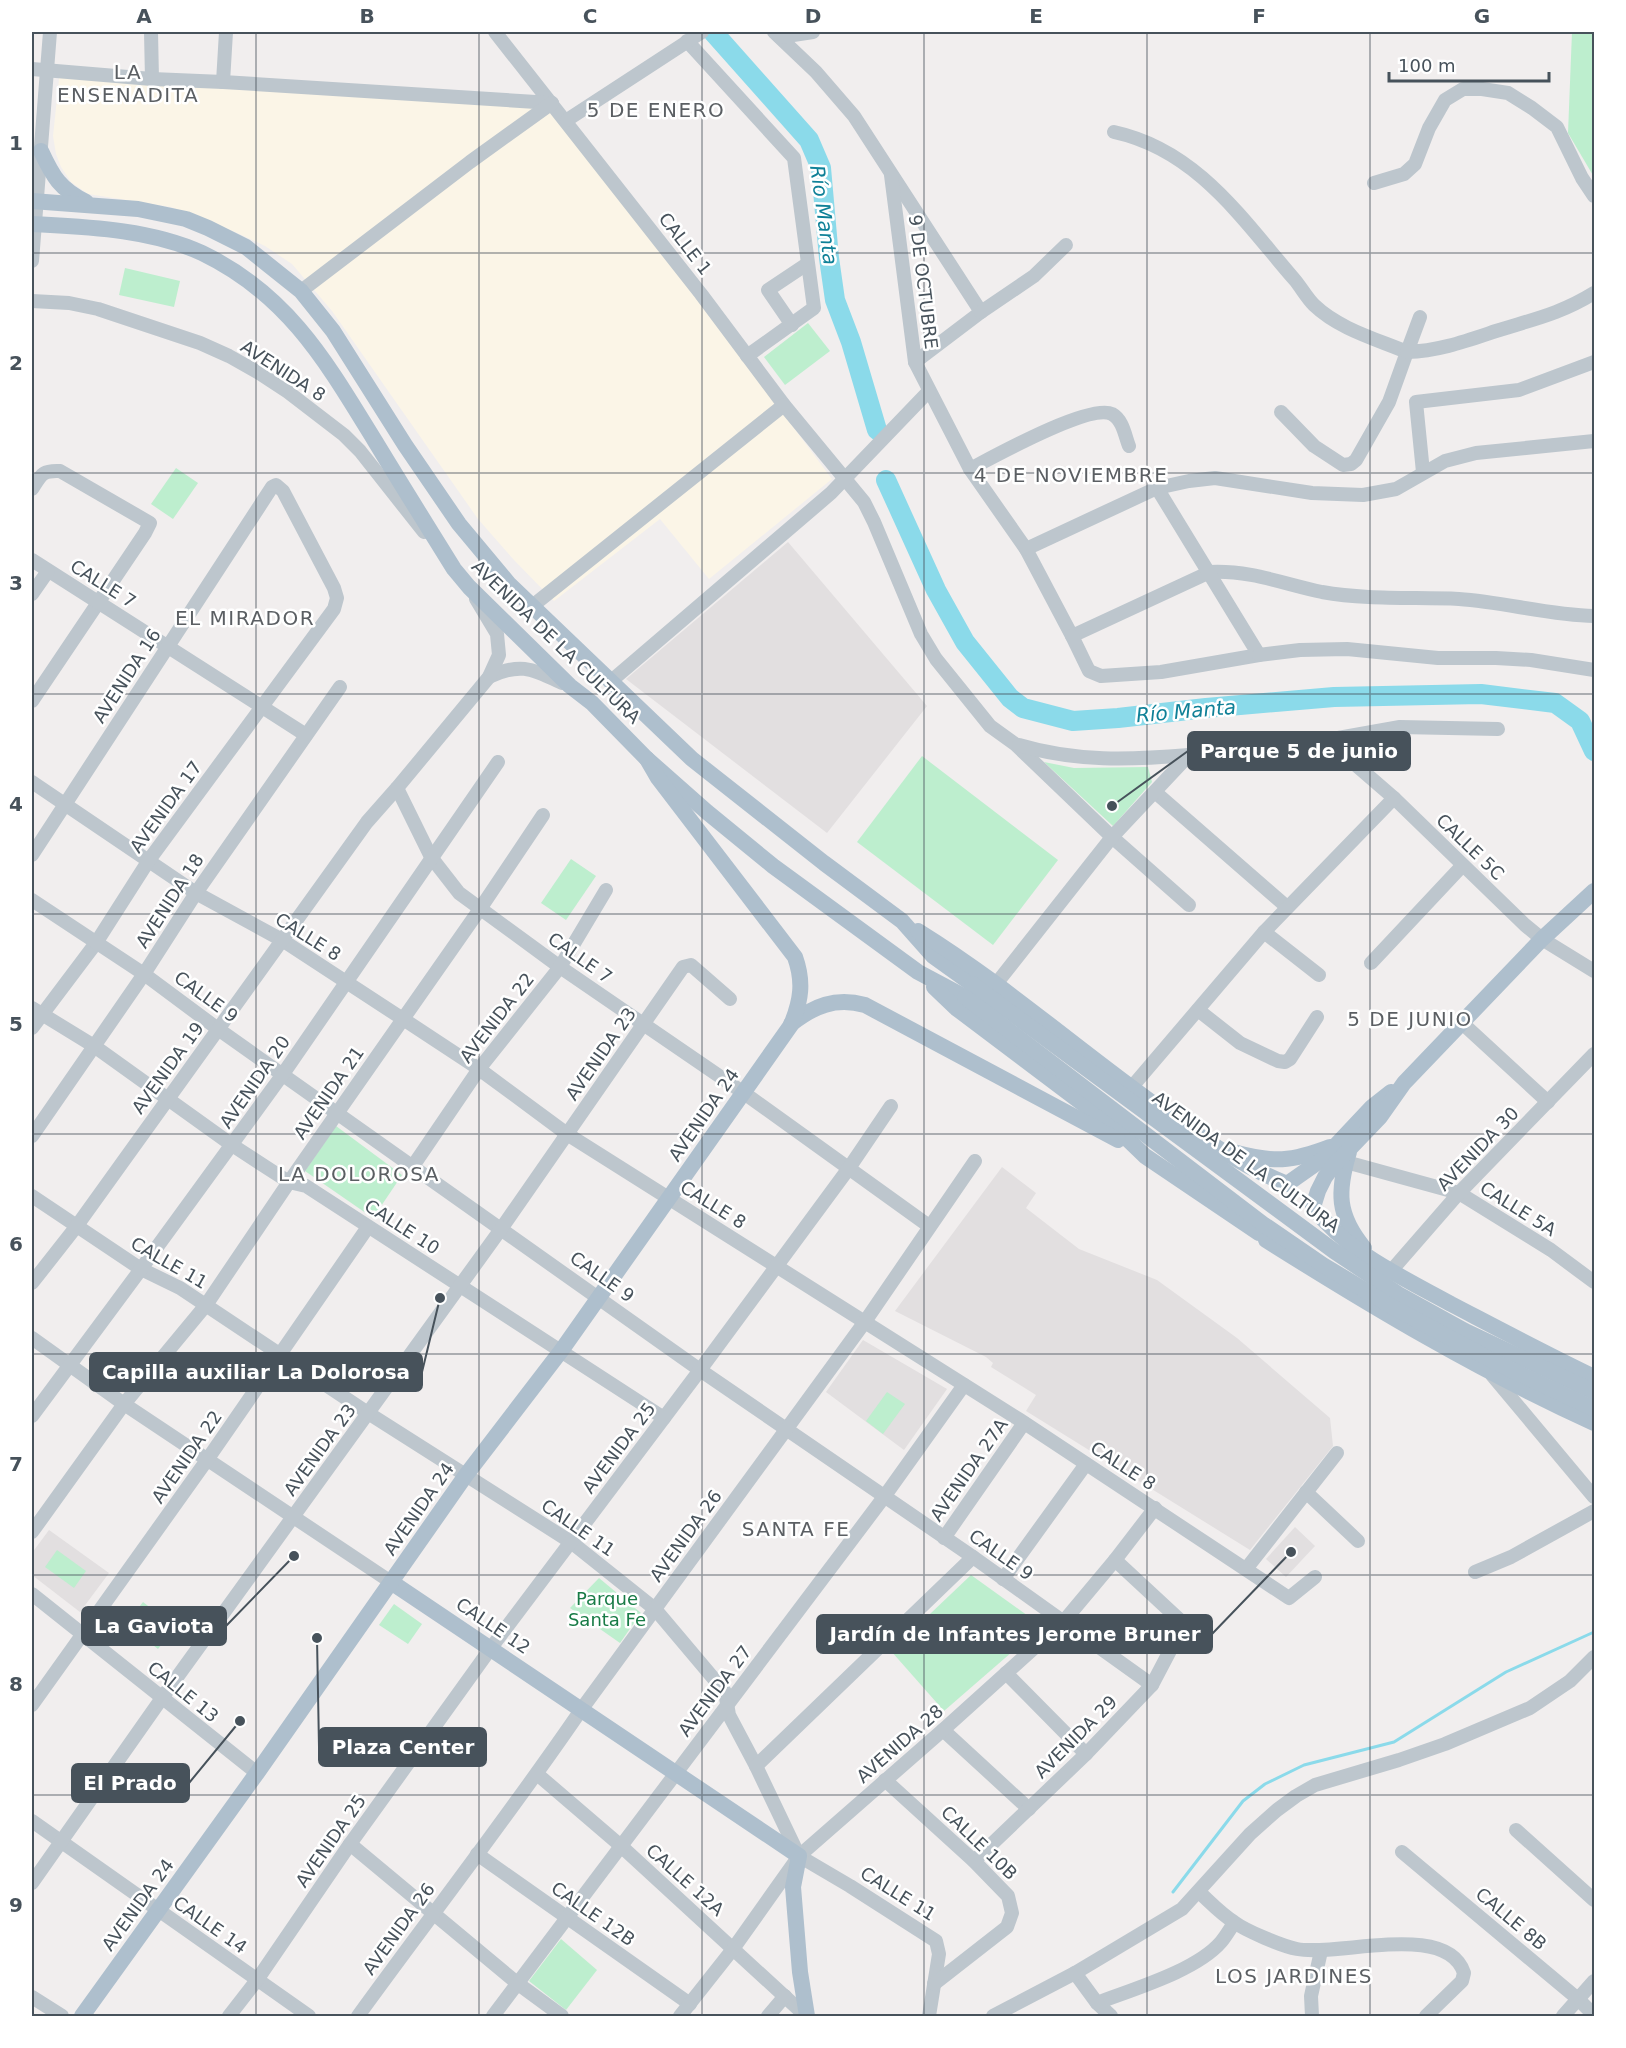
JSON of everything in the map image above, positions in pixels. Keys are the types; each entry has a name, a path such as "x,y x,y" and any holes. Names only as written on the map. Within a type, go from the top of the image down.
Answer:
{"main road":[{"path":"41,151 56,180 63,188 90,204"},
{"name":"AVENIDA DE LA CULTURA","path":"34,201 138,209 174,216 208,228 246,248 301,291 333,331 405,446 476,546 531,607 692,759 902,921 949,950 996,984 1131,1088 1213,1146 1251,1168 1287,1184"},
{"name":"AVENIDA DE LA CULTURA","path":"33,224 150,237 200,253 249,282 293,321 312,344 336,378 454,569 469,587 570,686 592,703 647,759 707,812 773,867 918,972 956,1008 1118,1130 1145,1155 1262,1236 1381,1312 1492,1375 1594,1423"},
{"path":"383,455 384,445 390,441 400,441 405,446"},
{"name":"AVENIDA 24","path":"82,2016 257,1773 466,1475 561,1351 791,1025 802,987 795,957 658,778 647,759"},
{"path":"1313,1207 1325,1177 1344,1152 1380,1117 1404,1083 1542,939 1594,891"},
{"name":"AVENIDA DE LA CULTURA","path":"902,921 933,956 969,990 1263,1224 1323,1265 1396,1309 1499,1364 1594,1409"},
{"name":"AVENIDA DE LA CULTURA","path":"918,972 969,990 1334,1251 1398,1294 1465,1331 1594,1392"},
{"name":"AVENIDA 24","path":"791,1025 805,1014 825,1004 842,1001 865,1005 1145,1155"},
{"path":"1213,1146 1268,1160 1287,1161 1344,1152"},
{"path":"1287,1184 1315,1166 1344,1152"},
{"path":"1344,1152 1340,1195 1346,1221 1365,1248 1389,1270"},
{"path":"1277,1184 1287,1184 1304,1191 1313,1207 1312,1225 1301,1240 1283,1246 1262,1236 1254,1224 1255,1203 1260,1194 1277,1184"},
{"name":"AVENIDA DE LA CULTURA","path":"1313,1207 1335,1232 1389,1270 1594,1377"},
{"name":"CALLE 12","path":"391,1582 799,1856"},
{"path":"799,1856 793,1887 806,2016"}],"street":[{"path":"32,261 34,201 41,151 50,32"},
{"path":"151,32 152,79"},
{"path":"224,82 226,32"},
{"name":"CALLE 1","path":"495,32 567,120 784,405 864,502 928,648 990,726 1015,744"},
{"path":"777,34 813,32"},
{"name":"9 DE OCTUBRE","path":"777,34 816,72 854,116 981,312 915,362 891,174"},
{"path":"567,120 694,36 794,158 814,308 747,356"},
{"path":"32,69 152,79 552,103"},
{"path":"1374,183 1404,174 1415,164 1429,128 1444,100 1462,89 1482,89 1508,93 1557,127 1582,178 1594,196"},
{"path":"301,291 470,162 552,103"},
{"path":"1114,132 1151,143 1173,155 1205,178 1299,284 1314,305 1340,325 1407,352 1462,344 1572,307 1594,293"},
{"path":"981,312 1034,276 1066,245"},
{"path":"792,325 768,290 807,264"},
{"name":"AVENIDA 8","path":"32,301 69,303 98,309 200,343 259,373 344,435 360,451 454,569"},
{"path":"1281,412 1314,446 1343,465 1351,464 1356,460 1389,402 1420,317"},
{"path":"915,362 970,469 1026,549 1089,671 1101,676 1170,671 1259,655 1300,650 1347,649 1438,658 1496,657 1594,670"},
{"path":"1389,402 1416,402 1519,390 1594,362"},
{"path":"610,682 845,479 929,391"},
{"path":"1416,402 1423,472"},
{"path":"531,607 784,405"},
{"path":"970,469 1041,431 1102,412 1120,421 1129,446"},
{"path":"1026,549 1157,488 1189,481 1215,478 1312,493 1363,495 1396,489 1445,461 1476,453 1594,441"},
{"path":"32,489 42,474 49,470 60,471 150,523 32,701"},
{"name":"AVENIDA 17","path":"32,1029 37,1011 96,943 149,860 334,609 337,598 334,588 284,491 276,485 272,487"},
{"name":"AVENIDA 16","path":"32,855 272,487"},
{"path":"1157,488 1259,655"},
{"name":"CALLE 7","path":"32,560 306,735"},
{"path":"32,594 48,571"},
{"path":"1072,636 1210,572 1229,571 1262,576 1321,592 1376,599 1459,600 1572,616 1594,616"},
{"name":"AVENIDA 19","path":"32,1283 76,1227 367,822 489,677 499,655 499,640 469,587"},
{"path":"489,677 502,671 522,667 533,669 570,686"},
{"name":"AVENIDA 18","path":"32,1136 339,687"},
{"path":"1015,744 1064,756 1128,760 1189,755 1279,741 1327,740 1400,727 1498,729"},
{"name":"CALLE 5C","path":"1327,740 1394,798 1462,866 1542,939 1594,972"},
{"path":"1015,744 1112,837 1189,906"},
{"path":"996,984 1112,837 1189,755"},
{"name":"AVENIDA 20","path":"32,1416 283,1074 498,762"},
{"name":"CALLE 8","path":"32,782 196,893 282,940 479,1069 567,1134 1024,1423 1289,1598 1315,1577"},
{"name":"CALLE 7","path":"397,788 431,857 459,893 929,1226"},
{"path":"1155,792 1287,907"},
{"path":"1131,1088 1264,932 1394,798"},
{"name":"AVENIDA 21","path":"32,1532 124,1404 206,1305 480,909 543,814"},
{"path":"1371,963 1462,866"},
{"name":"AVENIDA 22","path":"413,1166 479,1069 560,966 606,890"},
{"name":"CALLE 9","path":"32,900 144,974 218,1029 700,1370 973,1557 1152,1685"},
{"path":"1264,932 1320,975"},
{"name":"AVENIDA 23","path":"32,1883 162,1698 501,1229 683,967 688,964 730,999"},
{"path":"1198,1010 1240,1043 1284,1062 1290,1059 1317,1017"},
{"name":"CALLE 10","path":"37,1011 94,1046 232,1145 289,1182 306,1186 664,1418"},
{"path":"1461,1022 1548,1102"},
{"name":"AVENIDA 30","path":"1389,1270 1594,1054"},
{"name":"AVENIDA 25","path":"229,2016 257,1980 350,1844 490,1648 700,1370 849,1168 891,1106"},
{"name":"CALLE 5A","path":"1344,1152 1460,1193 1551,1250 1594,1282"},
{"name":"AVENIDA 26","path":"358,2016 537,1774 581,1710 864,1323 975,1161"},
{"name":"CALLE 11","path":"32,1196 141,1269 180,1288 368,1413 571,1542 655,1609 725,1692 729,1715 799,1856 934,1938 939,1949 929,2016"},
{"name":"AVENIDA 22","path":"32,1705 207,1460 368,1227"},
{"name":"CALLE 12","path":"32,1338 124,1404 391,1582"},
{"path":"1492,1375 1594,1497"},
{"name":"AVENIDA 27","path":"493,2016 884,1497 964,1385"},
{"name":"AVENIDA 27A","path":"944,1538 1024,1423"},
{"path":"1246,1569 1337,1453"},
{"path":"1003,1579 1086,1464"},
{"path":"1306,1492 1358,1541"},
{"name":"AVENIDA 28","path":"680,2016 733,1948 799,1856 1064,1621 1155,1508"},
{"path":"1475,1572 1511,1557 1594,1511"},
{"path":"756,1766 973,1557"},
{"name":"AVENIDA 29","path":"974,1861 1086,1754 1152,1685 1184,1624 1115,1560"},
{"name":"CALLE 13","path":"32,1594 257,1773"},
{"path":"1003,2014 1182,1909 1250,1834 1296,1796 1315,1785 1445,1744 1530,1708 1570,1682 1594,1657"},
{"path":"1006,1673 1086,1754"},
{"path":"943,1730 1029,1809"},
{"name":"CALLE 12A","path":"537,1774 621,1846 806,2016"},
{"name":"CALLE 10B","path":"885,1780 974,1861 1008,1896 1011,1904 1011,1921 1007,1928 934,1984"},
{"name":"CALLE 14","path":"32,1821 309,2016"},
{"path":"1516,1830 1594,1900"},
{"path":"350,1844 517,1983 562,2016"},
{"name":"CALLE 8B","path":"1402,1851 1594,2015"},
{"name":"CALLE 12B","path":"477,1854 690,2004"},
{"path":"1199,1892 1234,1923 1288,1946 1321,1951 1392,1944 1430,1946 1455,1956 1464,1973 1462,1980 1454,1991 1426,2016"},
{"path":"1097,2002 1188,1966 1209,1954 1222,1942 1234,1923"},
{"path":"1312,2016 1311,1996 1321,1951"},
{"path":"1075,1973 1097,2002 1112,2016"},
{"path":"1563,2016 1594,1981"},
{"path":"768,2016 785,1996"},
{"path":"32,1997 62,2016"}],"shaded area":[{"path":"60,70 547,98 832,479 709,579 660,519 554,601 478,519 332,311 292,264 265,246 171,207 88,194 71,182 61,167 53,136"},
{"path":"788,542 927,706 827,833 626,679"},
{"path":"1002,1167 1036,1193 1026,1208 1079,1249 1157,1280 1237,1338 1330,1418 1333,1446 1250,1550 1026,1411 1036,1395 991,1367 993,1363 986,1357 895,1311"},
{"path":"863,1340 947,1389 904,1450 826,1392"},
{"path":"1295,1527 1315,1546 1286,1577 1266,1559"},
{"path":"49,1530 109,1573 80,1612 32,1575 32,1553"}],"green space":[{"path":"1572,32 1594,32 1594,177 1568,133"},
{"path":"125,268 180,281 174,307 119,295"},
{"path":"808,323 830,351 785,385 764,357"},
{"path":"176,468 198,483 173,519 151,504"},
{"path":"922,756 1058,860 993,945 857,842"},
{"path":"1044,762 1074,768 1148,767 1152,782 1113,826"},
{"path":"571,859 596,876 566,920 541,903"},
{"path":"336,1126 402,1175 373,1218 305,1171"},
{"path":"887,1392 905,1404 883,1434 866,1421"},
{"path":"57,1550 86,1571 74,1588 45,1567"},
{"path":"971,1575 1042,1626 944,1711 891,1651"},
{"name":"Parque Santa Fe","path":"599,1578 641,1613 620,1643 570,1608"},
{"path":"143,1602 175,1627 158,1649 126,1624"},
{"path":"394,1604 422,1624 408,1644 379,1625"},
{"path":"561,1939 597,1970 566,2010 529,1981"}],"waterway":[{"name":"Río Manta","path":"713,32 809,140 821,168 835,300 851,342 877,430"},
{"name":"Río Manta","path":"886,480 936,590 965,642 1010,698 1023,708 1073,721 1334,697 1481,694 1555,703 1580,721 1594,751"},
{"path":"1173,1892 1243,1801 1265,1784 1304,1765 1394,1742 1506,1672 1594,1632"}],"place":[{"name":"Parque 5 de junio","path":"1112,806"},
{"name":"Capilla auxiliar La Dolorosa","path":"440,1298"},
{"name":"Jardín de Infantes Jerome Bruner","path":"1291,1552"},
{"name":"La Gaviota","path":"294,1556"},
{"name":"Plaza Center","path":"317,1638"},
{"name":"El Prado","path":"240,1721"}],"district":[{"name":"LA ENSENADITA","path":"128,84"},
{"name":"5 DE ENERO","path":"656,110"},
{"name":"4 DE NOVIEMBRE","path":"1071,475"},
{"name":"EL MIRADOR","path":"245,618"},
{"name":"5 DE JUNIO","path":"1410,1019"},
{"name":"LA DOLOROSA","path":"359,1174"},
{"name":"SANTA FE","path":"796,1529"},
{"name":"LOS JARDINES","path":"1294,1976"}]}
